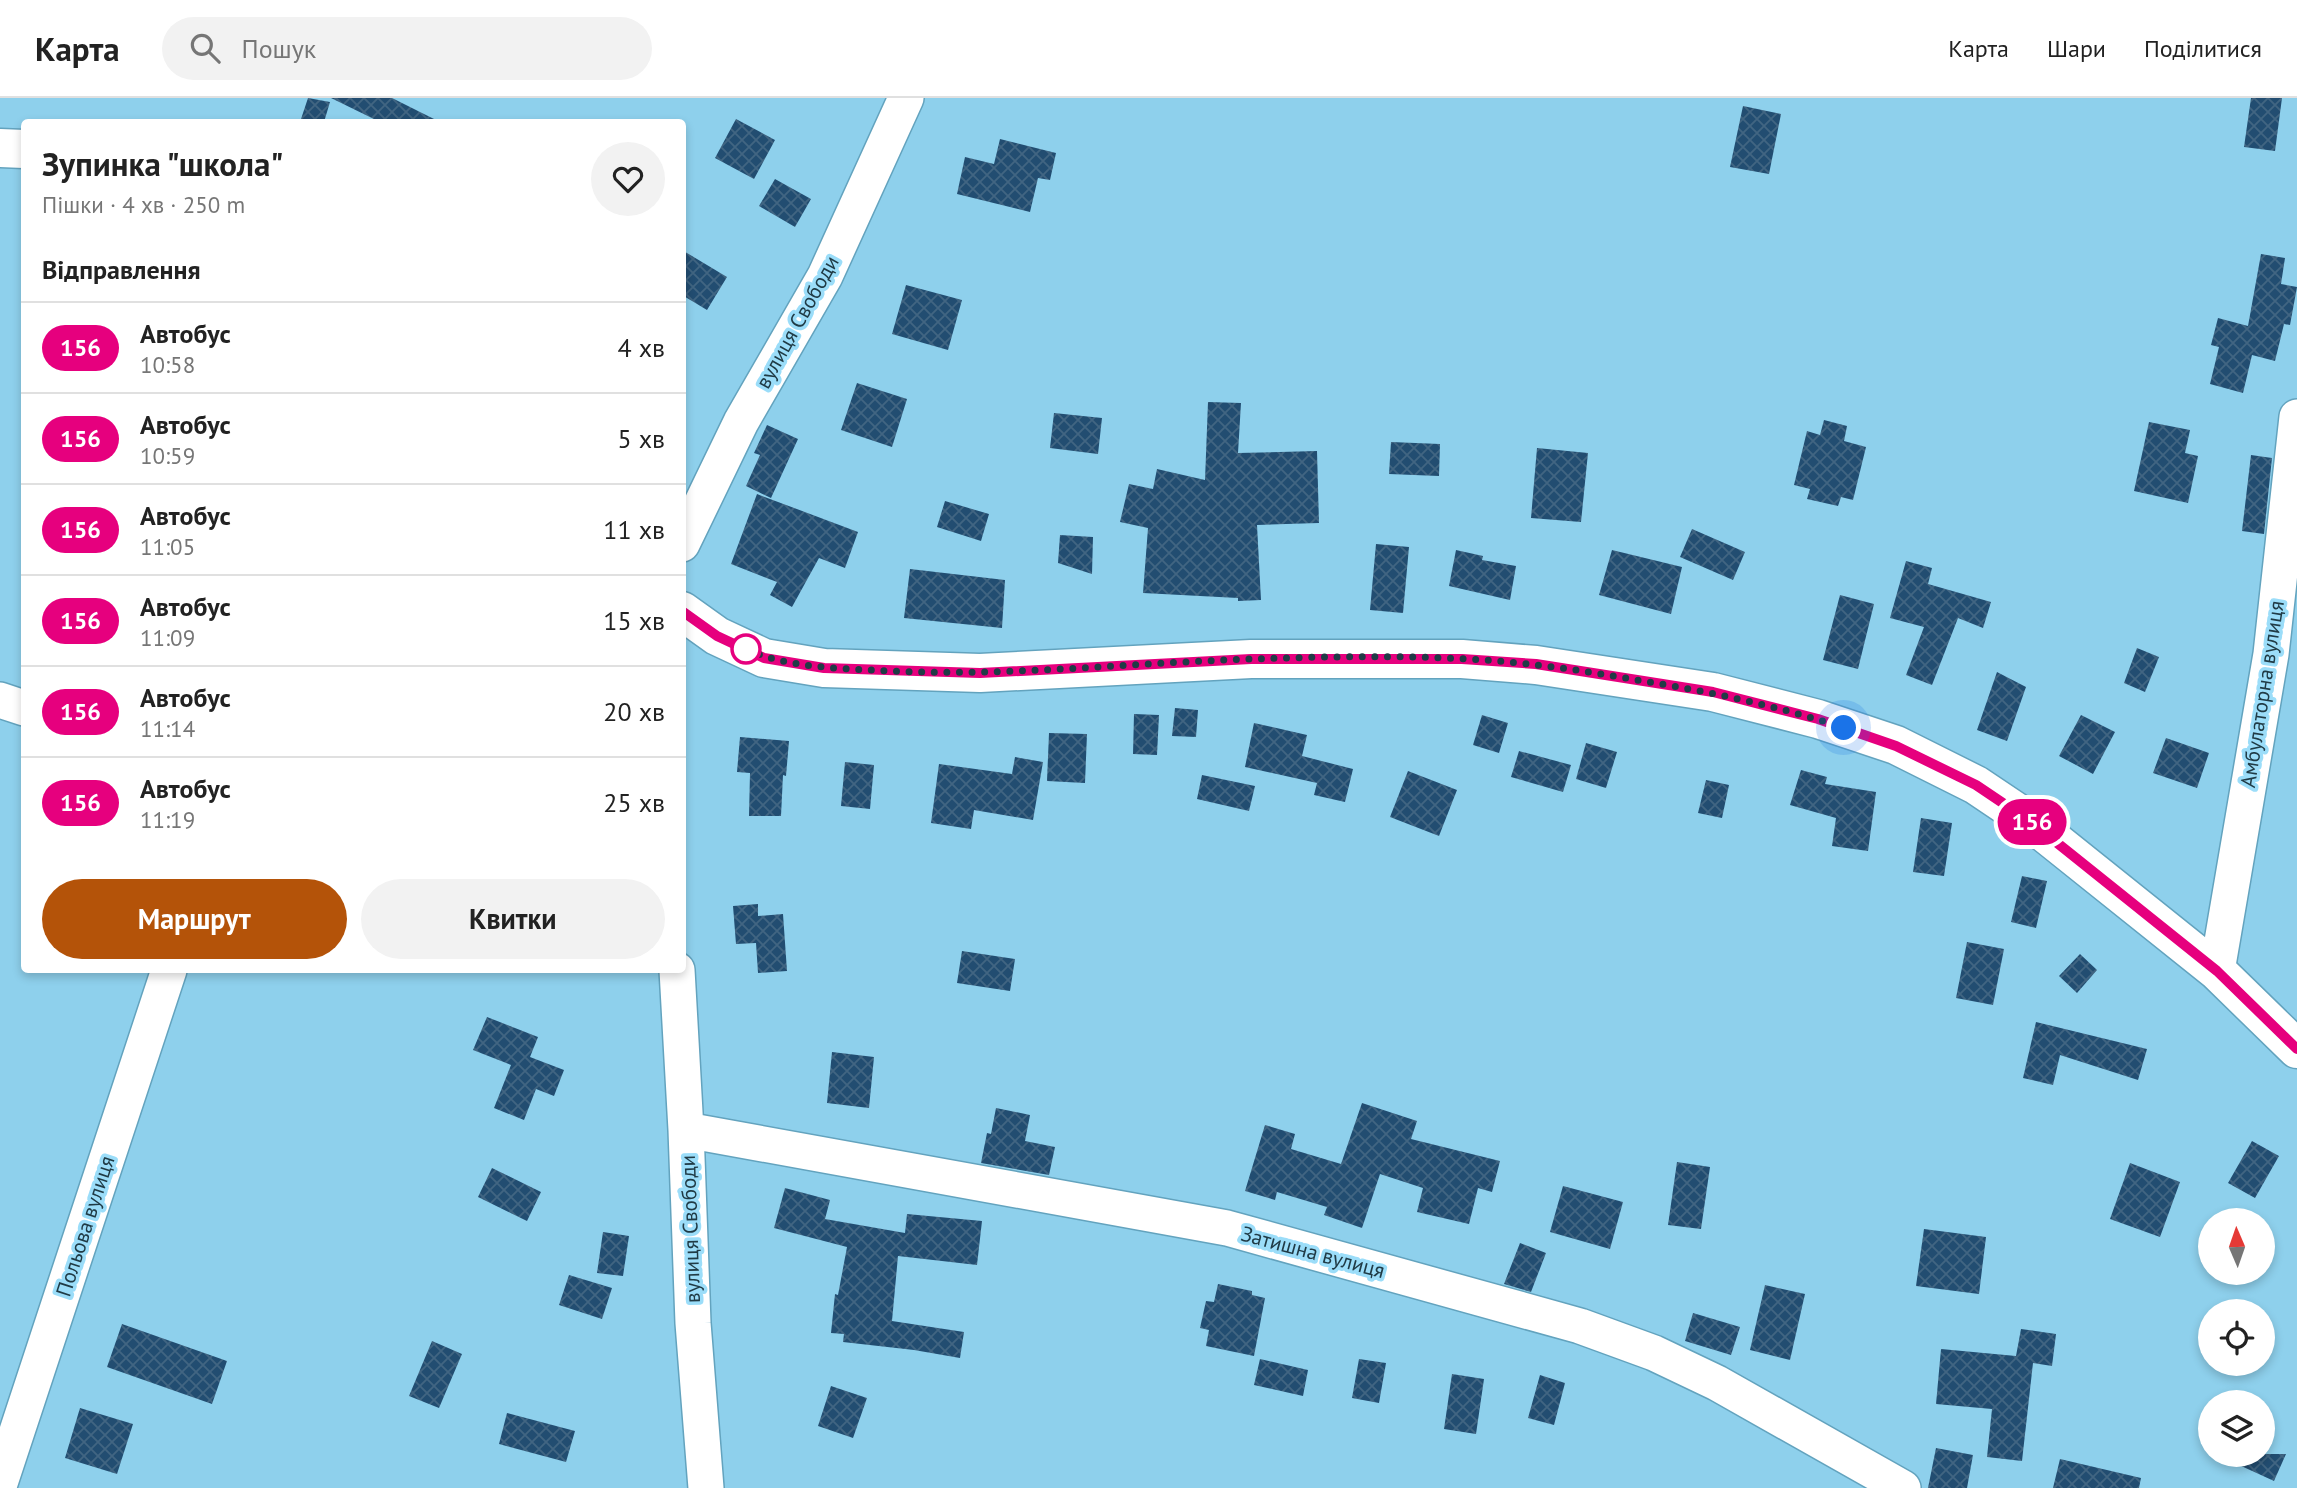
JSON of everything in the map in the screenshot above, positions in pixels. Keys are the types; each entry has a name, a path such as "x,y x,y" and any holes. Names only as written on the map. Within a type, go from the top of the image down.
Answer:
{"street":[{"name":"вулиця Свободи","path":"686,536 741,422 825,276 906,98"},
{"path":"0,148 21,149"},
{"name":"Амбулаторна вулиця","path":"2217,971 2284,656 2297,417"},
{"path":"686,614 717,636 764,658 824,668 980,673 1251,659 1462,659 1536,664 1713,692 1818,719 1896,746 1976,785 2031,822 2217,971 2297,1049"},
{"path":"0,701 21,707"},
{"name":"Польова вулиця","path":"0,1483 168,973"},
{"name":"вулиця Свободи","path":"677,973 693,1323 706,1488"},
{"name":"Затишна вулиця","path":"686,1130 1227,1228 1580,1326 1654,1353 1717,1383 1903,1488"}],"building":[{"path":"308,98 330,102 325,119 301,119"},
{"path":"331,98 392,98 434,119 374,119"},
{"path":"2251,98 2282,98 2275,151 2244,147"},
{"path":"1743,106 1781,114 1769,174 1730,167"},
{"path":"736,119 775,140 754,179 715,158"},
{"path":"1000,139 1056,153 1050,180 1038,178 1030,212 957,194 965,157 994,164"},
{"path":"775,179 811,199 795,227 759,206"},
{"path":"686,252 727,277 707,310 686,297"},
{"path":"2261,254 2285,258 2281,284 2297,287 2290,325 2284,324 2275,361 2252,355 2243,393 2210,384 2219,347 2211,345 2218,318 2248,326"},
{"path":"906,285 962,300 948,350 892,334"},
{"path":"857,383 907,399 892,447 841,430"},
{"path":"1208,402 1241,403 1238,453 1317,451 1319,523 1257,525 1261,600 1238,601 1238,598 1143,593 1148,528 1120,522 1129,484 1153,489 1157,469 1205,480"},
{"path":"1054,413 1102,418 1098,454 1050,448"},
{"path":"1824,420 1847,426 1844,441 1866,447 1853,500 1841,497 1838,506 1807,499 1810,489 1794,485 1807,431 1820,435"},
{"path":"2149,422 2190,430 2185,453 2198,456 2188,503 2134,491"},
{"path":"767,425 798,439 771,498 746,486 760,455 754,453"},
{"path":"1391,442 1440,444 1439,476 1389,474"},
{"path":"1537,448 1588,453 1581,522 1531,518"},
{"path":"2251,455 2272,458 2264,534 2242,531"},
{"path":"757,494 858,532 845,568 819,558 792,607 770,595 777,582 731,564"},
{"path":"945,501 989,514 981,541 937,527"},
{"path":"1692,529 1745,552 1733,580 1680,557"},
{"path":"1060,535 1093,537 1092,574 1058,563"},
{"path":"1376,544 1409,547 1403,613 1370,610"},
{"path":"1456,550 1483,556 1482,560 1516,566 1510,600 1449,586"},
{"path":"1612,550 1682,567 1671,614 1599,595"},
{"path":"1906,561 1932,568 1928,584 1991,602 1983,628 1958,618 1932,685 1906,675 1924,627 1890,618"},
{"path":"910,569 1005,580 1002,628 904,618"},
{"path":"1840,595 1874,604 1858,669 1823,660"},
{"path":"2137,648 2159,657 2145,692 2124,683"},
{"path":"1997,672 2026,687 2007,741 1977,730"},
{"path":"1175,708 1198,710 1196,737 1172,736"},
{"path":"1134,714 1159,715 1157,755 1133,754"},
{"path":"1482,715 1508,723 1499,753 1473,745"},
{"path":"2081,715 2115,732 2093,774 2059,756"},
{"path":"1254,723 1307,735 1302,756 1353,769 1345,802 1314,795 1317,783 1245,767"},
{"path":"1049,733 1087,734 1085,783 1047,781"},
{"path":"740,737 789,741 786,776 783,775 781,816 749,816 750,773 737,772"},
{"path":"2166,738 2209,753 2197,788 2153,773"},
{"path":"1586,743 1617,752 1606,788 1576,779"},
{"path":"1519,751 1571,765 1563,792 1511,777"},
{"path":"1015,757 1043,762 1033,820 974,810 971,829 931,823 939,764 1012,774"},
{"path":"845,762 874,765 870,809 841,806"},
{"path":"1801,770 1827,777 1825,784 1876,792 1868,851 1832,846 1836,818 1790,805"},
{"path":"1408,771 1457,790 1439,836 1390,817"},
{"path":"1202,775 1255,786 1249,811 1197,799"},
{"path":"1706,780 1729,785 1722,818 1698,813"},
{"path":"1921,818 1952,823 1944,876 1913,872"},
{"path":"2022,876 2047,881 2036,928 2011,922"},
{"path":"758,904 758,916 783,914 787,971 758,973 756,943 736,944 733,906"},
{"path":"1967,942 2004,949 1993,1005 1956,998"},
{"path":"962,951 1015,959 1010,991 957,983"},
{"path":"2080,954 2097,970 2077,993 2059,976"},
{"path":"487,1017 538,1037 530,1057 564,1070 554,1096 536,1089 524,1120 494,1108 511,1065 473,1050"},
{"path":"2036,1022 2147,1049 2138,1080 2060,1055 2053,1085 2023,1078"},
{"path":"832,1052 874,1057 869,1108 827,1103"},
{"path":"1362,1103 1417,1121 1411,1139 1500,1161 1492,1192 1478,1188 1469,1224 1417,1212 1423,1188 1380,1174 1362,1228 1324,1215 1327,1207 1277,1192 1275,1200 1245,1191 1265,1125 1295,1134 1291,1149 1341,1164"},
{"path":"996,1108 1030,1115 1025,1141 1055,1147 1049,1175 981,1163 987,1133 991,1134"},
{"path":"2252,1141 2279,1156 2255,1198 2228,1183"},
{"path":"1677,1162 1710,1167 1701,1229 1668,1225"},
{"path":"2130,1163 2180,1182 2160,1237 2110,1219"},
{"path":"492,1168 541,1192 527,1221 478,1197"},
{"path":"1563,1186 1623,1202 1610,1249 1550,1232"},
{"path":"785,1188 830,1200 825,1219 905,1233 907,1214 982,1221 977,1265 898,1256 892,1321 964,1332 960,1358 843,1342 844,1334 831,1333 835,1294 838,1295 847,1247 774,1228"},
{"path":"1924,1229 1986,1237 1979,1294 1916,1286"},
{"path":"603,1232 629,1236 623,1276 597,1273"},
{"path":"1520,1243 1546,1253 1531,1292 1504,1284"},
{"path":"569,1275 612,1288 602,1319 559,1305"},
{"path":"1218,1284 1252,1291 1252,1295 1265,1298 1254,1356 1206,1346 1209,1330 1200,1328 1206,1301 1214,1302"},
{"path":"1765,1285 1805,1294 1790,1360 1750,1350"},
{"path":"1693,1313 1740,1327 1731,1355 1685,1341"},
{"path":"122,1324 227,1361 212,1404 107,1367"},
{"path":"2021,1329 2056,1334 2052,1366 2033,1363 2022,1461 1987,1457 1992,1409 1936,1404 1941,1349 2016,1356"},
{"path":"432,1341 462,1354 439,1408 409,1396"},
{"path":"1260,1359 1308,1370 1303,1396 1254,1385"},
{"path":"1359,1359 1386,1363 1379,1403 1352,1398"},
{"path":"1452,1374 1484,1379 1476,1434 1444,1429"},
{"path":"1540,1375 1565,1383 1554,1425 1528,1418"},
{"path":"831,1386 867,1398 853,1438 818,1426"},
{"path":"80,1408 133,1424 117,1474 65,1458"},
{"path":"507,1413 575,1431 566,1462 499,1444"},
{"path":"1936,1448 1973,1455 1967,1488 1928,1488"},
{"path":"2275,1454 2286,1454 2274,1481 2243,1467 2275,1467"},
{"path":"2060,1459 2141,1478 2139,1488 2053,1488"}],"bus line":[{"name":"156","path":"686,614 717,636 764,658 824,668 980,673 1251,659 1462,659 1536,664 1713,692 1818,719 1896,746 1976,785 2031,822 2217,971 2297,1049"}],"route":[{"path":"746,649 741,647 764,658 824,668 895,672 1073,670 1251,659 1462,659 1536,664 1713,692 1844,728"}]}
